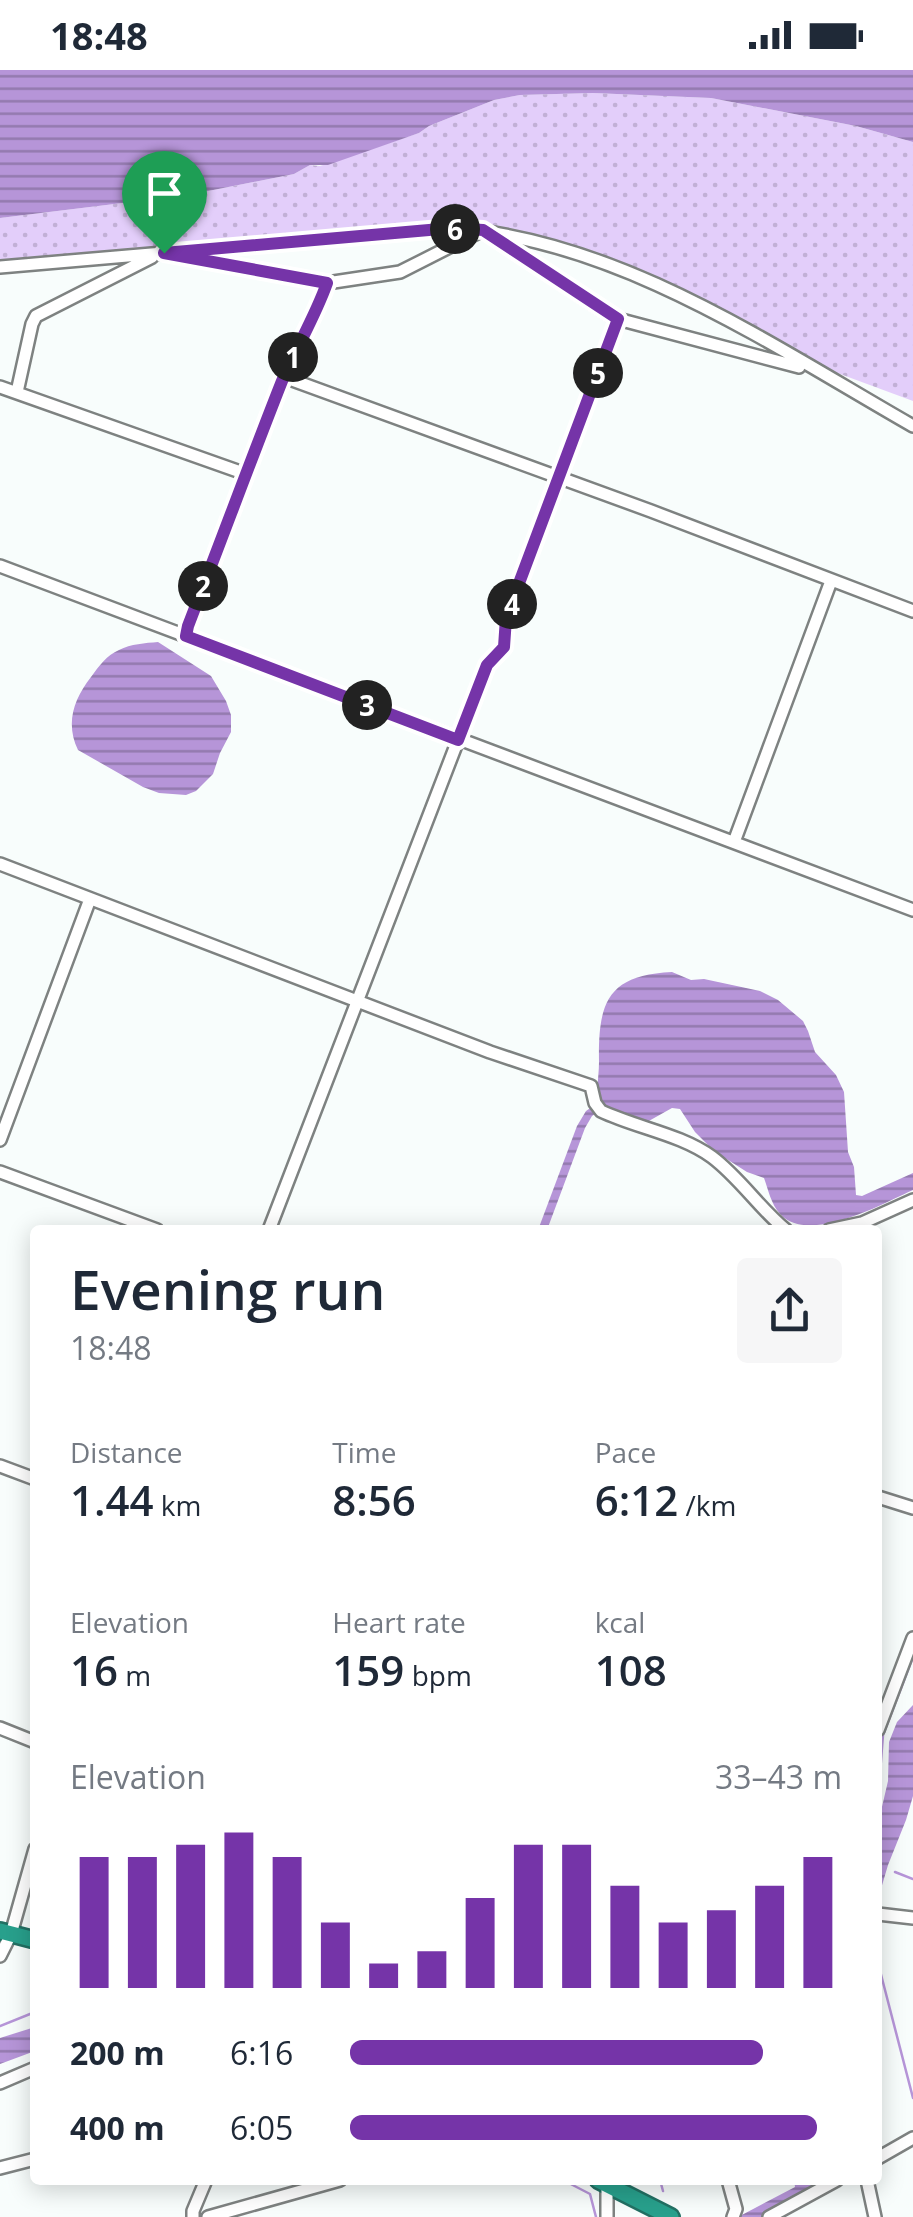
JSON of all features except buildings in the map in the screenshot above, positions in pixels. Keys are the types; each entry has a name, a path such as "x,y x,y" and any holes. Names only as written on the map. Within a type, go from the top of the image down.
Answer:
{"highway":[{"path":"608,2185 671,2217"}],"street":[{"path":"0,267 434,230 483,230 550,245 656,284 913,426"},
{"path":"17,392 36,316 162,253 327,283 400,272 483,230"},
{"path":"483,230 618,319 818,371"},
{"path":"186,636 284,377 327,283"},
{"path":"271,1225 487,665 504,647 506,618 618,319"},
{"path":"284,377 913,611"},
{"path":"0,386 246,474"},
{"path":"0,566 913,910"},
{"path":"734,842 832,580"},
{"path":"0,864 490,1052 591,1086 598,1107 710,1156 781,1225"},
{"path":"0,1140 90,900"},
{"path":"0,1172 143,1225"},
{"path":"861,1225 913,1200"},
{"path":"0,1466 30,1477"},
{"path":"882,1497 913,1508"},
{"path":"882,1719 913,1638"},
{"path":"0,1728 30,1740"},
{"path":"0,1956 30,1862"},
{"path":"882,1914 913,1918"},
{"path":"0,2084 30,2070"},
{"path":"882,2156 913,2138"},
{"path":"0,2168 30,2159"},
{"path":"193,2217 204,2185"},
{"path":"208,2217 322,2185"},
{"path":"603,2185 608,2217"},
{"path":"729,2185 736,2209 733,2217"},
{"path":"769,2217 828,2185"},
{"path":"868,2185 876,2217"}],"shaded area":[{"path":"0,70 913,70 913,142 856,126 711,98 593,93 520,95 494,100 419,133 328,165 310,165 294,174 188,195 0,218"},
{"path":"593,93 711,98 856,126 913,142 913,401 821,370 741,324 528,235 484,227 0,263 0,218 188,195 294,174 310,165 320,166 419,133 494,100 520,95"},
{"path":"158,642 211,676 231,715 231,732 213,774 186,795 143,787 78,750 72,730 76,703 104,661 124,648"},
{"path":"672,972 691,980 704,979 760,991 778,1000 803,1021 815,1052 836,1075 844,1092 856,1195 862,1196 913,1173 913,1190 846,1219 827,1224 793,1222 777,1210 764,1178 714,1151 680,1109 672,1108 647,1122 605,1107 592,1116 585,1128 549,1225 540,1225 577,1126 586,1111 599,1102 599,1041 605,1008 620,986 650,974"},
{"path":"913,1705 913,1796 882,1885 882,1807 888,1781 889,1742 897,1722"},
{"path":"30,2029 30,2053 0,2064 0,2038"},
{"path":"821,2185 762,2217 738,2217 795,2187"}],"waterway":[{"path":"882,1748 883,1735 913,1657"},
{"path":"895,1872 913,1879"},
{"path":"882,1978 913,2098"},
{"path":"0,2026 30,2014"},
{"path":"573,2185 590,2194 596,2217"},
{"path":"661,2185 663,2191"}],"route":[{"path":"452,228 483,230 618,319 506,618 504,647 487,665 458,740 186,636 262,430 327,283 164,253 452,228"}]}
